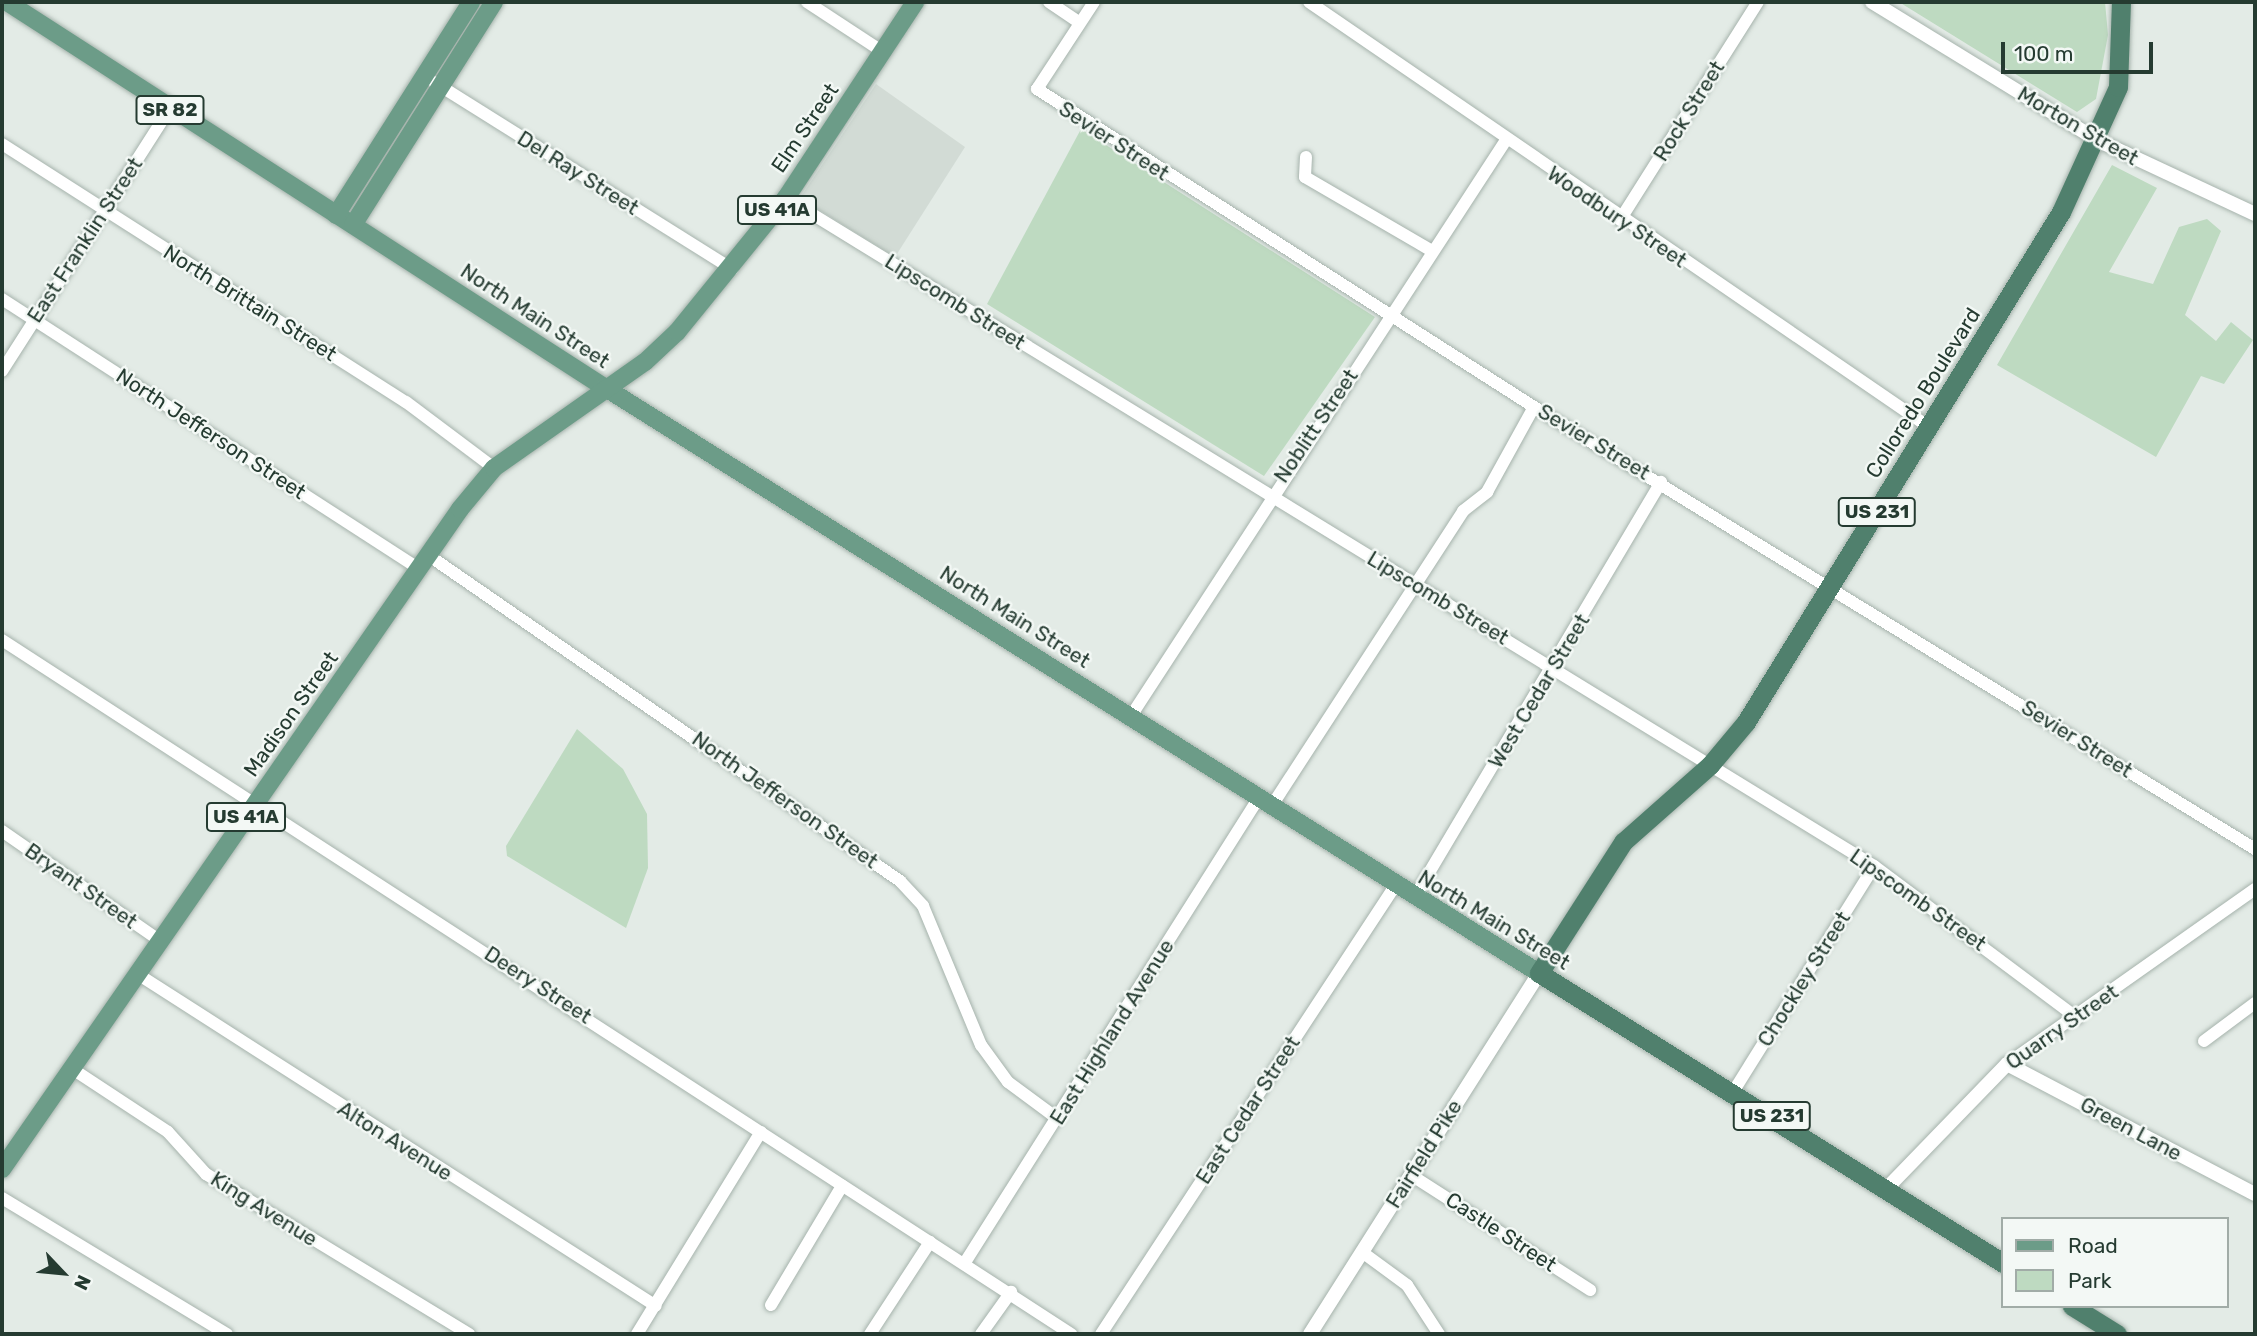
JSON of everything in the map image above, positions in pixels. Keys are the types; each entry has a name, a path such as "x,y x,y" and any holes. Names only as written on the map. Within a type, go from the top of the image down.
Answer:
{"highway":[{"name":"Colloredo Boulevard","path":"1539,974 1623,842 1710,765 1746,722 1929,427 2099,141 2119,87 2121,2"},
{"name":"North Main Street","path":"1539,974 1888,1187 2002,1262"},
{"path":"2075,1308 2117,1334"}],"main road":[{"name":"North Main Street","path":"7,2 169,110 354,225 604,387 1539,974"},
{"path":"336,215 471,2"},
{"path":"354,225 494,2"},
{"name":"Elm Street","path":"604,387 645,362 732,269 786,198 915,2"},
{"name":"Madison Street","path":"2,1169 424,562 494,468 604,387"}],"street":[{"path":"807,2 883,52"},
{"path":"1049,2 1080,23 1094,2"},
{"name":"Woodbury Street","path":"1309,2 1620,220 1929,427"},
{"name":"Rock Street","path":"1620,220 1758,2"},
{"name":"Morton Street","path":"1872,2 2099,141 2255,214"},
{"name":"Sevier Street","path":"1080,23 1037,89 1534,407 1661,482 1829,589 2255,849"},
{"name":"Del Ray Street","path":"425,76 732,269"},
{"name":"East Franklin Street","path":"2,371 169,110"},
{"name":"Noblitt Street","path":"1131,716 1267,498 1506,140"},
{"name":"North Brittain Street","path":"3,147 406,402 494,468"},
{"path":"1306,157 1304,177 1432,251"},
{"name":"Lipscomb Street","path":"786,198 1267,498 1416,583 1874,866 2077,1018"},
{"name":"North Jefferson Street","path":"2,299 424,562 901,881 923,906 981,1045 1009,1082 1058,1119"},
{"name":"East Highland Avenue","path":"964,1264 1264,803 1463,511 1488,492 1534,407"},
{"name":"West Cedar Street","path":"1414,898 1661,482"},
{"name":"Deery Street","path":"2,640 258,801 842,1186 1011,1292 1071,1334"},
{"name":"Bryant Street","path":"2,832 160,941"},
{"name":"Chockley Street","path":"1733,1092 1874,866"},
{"name":"East Cedar Street","path":"1101,1334 1395,886"},
{"name":"Quarry Street","path":"1888,1187 2007,1064 2077,1018 2255,889"},
{"name":"Alton Avenue","path":"136,973 656,1306"},
{"name":"Fairfield Pike","path":"1310,1334 1539,974"},
{"path":"2204,1041 2255,1003"},
{"name":"Green Lane","path":"2007,1064 2255,1194"},
{"name":"King Avenue","path":"71,1068 168,1132 206,1174 469,1334"},
{"path":"637,1334 761,1132"},
{"name":"Castle Street","path":"1411,1175 1590,1290"},
{"path":"771,1305 842,1186"},
{"path":"2,1198 227,1334"},
{"path":"870,1334 930,1242"},
{"path":"1362,1252 1407,1285 1439,1334"},
{"path":"981,1334 1011,1292"}],"shaded area":[{"path":"876,84 965,147 895,257 800,198"}],"green space":[{"path":"1899,2 2105,2 2108,35 2096,99 2077,112"},
{"path":"1081,129 1375,317 1264,476 987,304"},
{"path":"2112,165 2157,188 2109,272 2153,284 2179,227 2207,219 2221,231 2185,315 2216,341 2231,322 2253,340 2224,384 2201,376 2156,457 1997,365"},
{"path":"577,729 623,769 647,814 648,868 626,928 507,856 506,846"}]}
